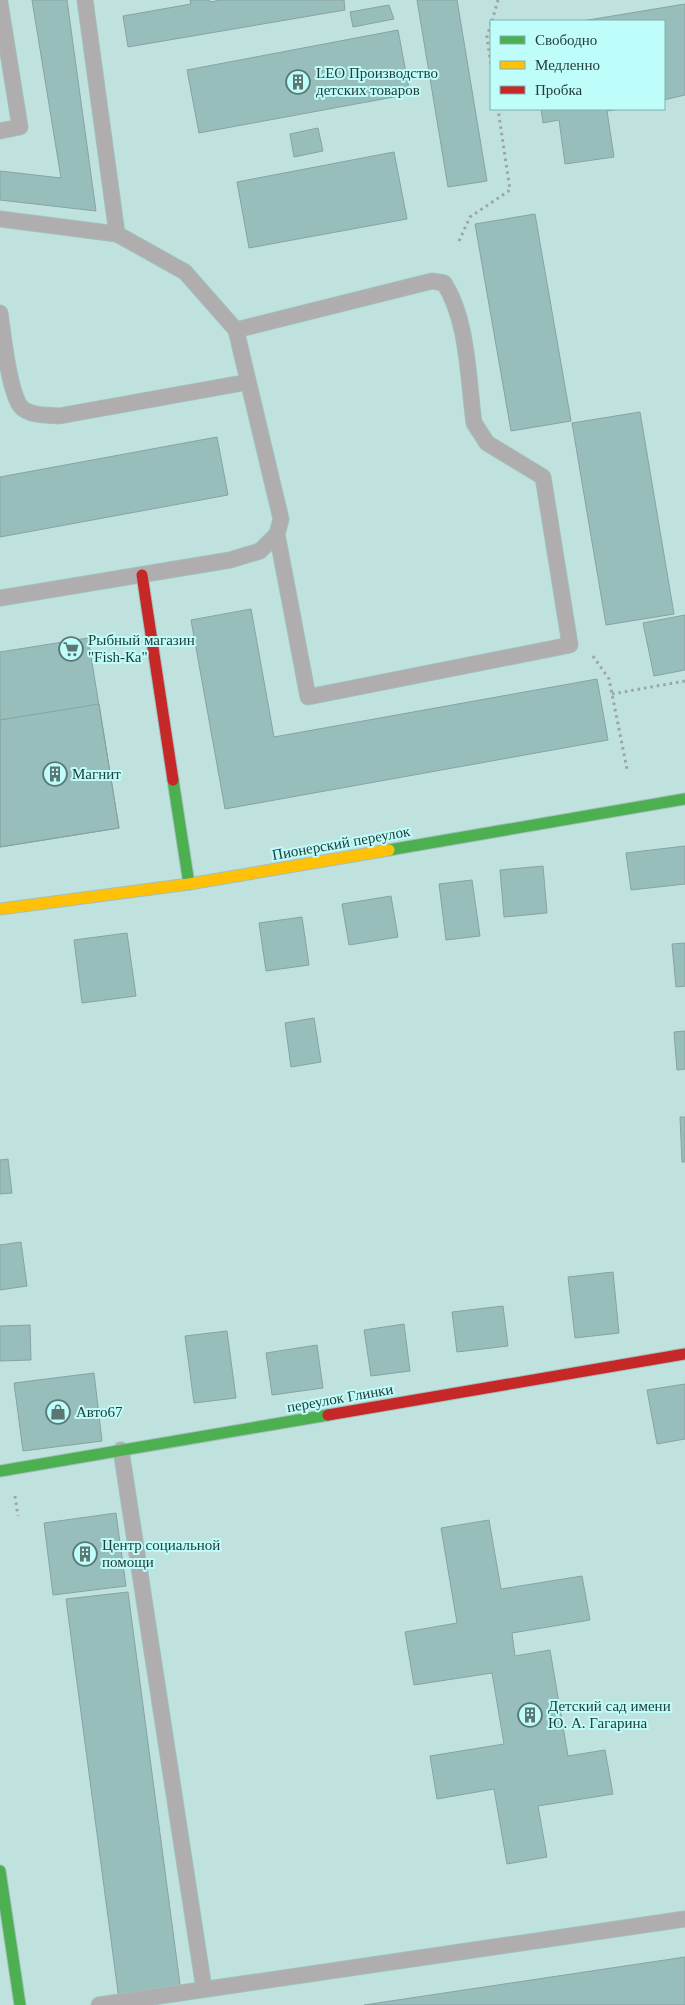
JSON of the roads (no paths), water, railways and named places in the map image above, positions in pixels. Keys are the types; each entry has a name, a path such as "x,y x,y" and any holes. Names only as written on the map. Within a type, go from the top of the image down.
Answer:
{"street":[{"path":"142,574 189,884"},
{"name":"Пионерский переулок","path":"0,909 189,884 685,799"},
{"name":"переулок Глинки","path":"0,1471 685,1354"},
{"path":"0,1871 20,2005"}],"lane":[{"path":"85,0 117,234"},
{"path":"0,3 20,128 0,131"},
{"path":"0,219 117,234 185,272 236,330 281,520 278,534 308,697 570,645 542,477 487,443 477,429 474,422 462,328 453,296 444,283 432,281 236,330"},
{"path":"0,313 13,393 22,408 36,414 68,414 248,382"},
{"path":"0,598 230,560 260,551 278,534"},
{"path":"120,1450 204,1989"},
{"path":"99,2005 685,1919"}],"place":[{"name":"LEO Производство детских товаров","path":"298,82"},
{"name":"Рыбный магазин \"Fish-Ка\"","path":"71,649"},
{"name":"Магнит","path":"55,774"},
{"name":"Авто67","path":"58,1412"},
{"name":"Центр социальной помощи","path":"85,1554"},
{"name":"Детский сад имени Ю. А. Гагарина","path":"530,1715"}]}
